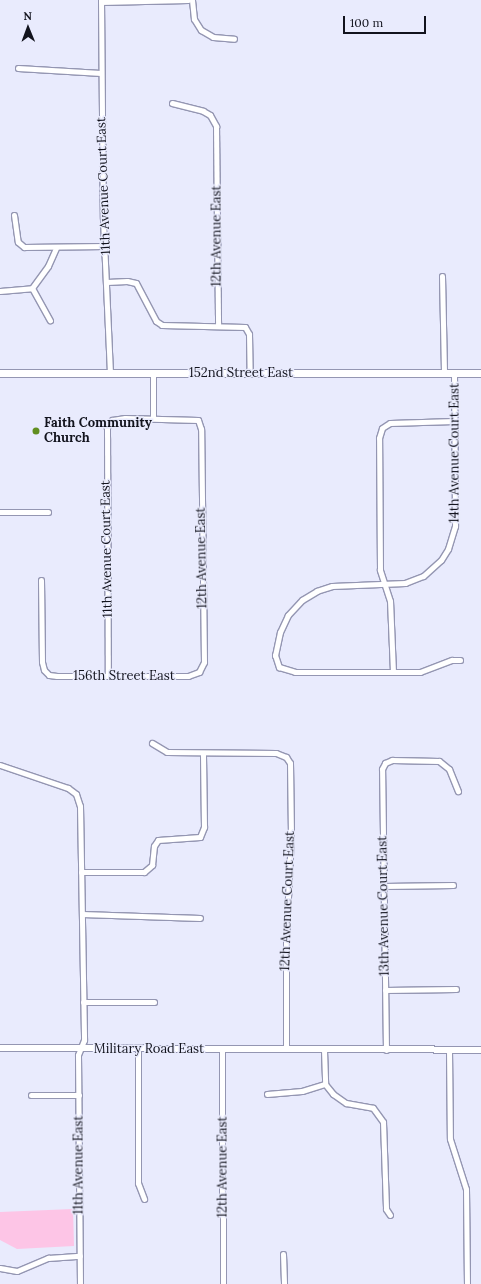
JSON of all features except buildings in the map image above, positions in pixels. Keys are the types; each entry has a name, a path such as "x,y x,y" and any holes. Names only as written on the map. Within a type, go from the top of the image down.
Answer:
{"main road":[{"name":"152nd Street East","path":"0,373 481,373"}],"street":[{"path":"101,1 188,0"},
{"path":"192,0 194,19 201,30 213,37 234,39"},
{"name":"11th Avenue Court East","path":"101,1 100,73 110,373"},
{"path":"18,68 100,73"},
{"name":"12th Avenue East","path":"172,103 203,111 212,118 216,126 218,326"},
{"path":"14,215 20,244 24,247 56,248 105,246"},
{"path":"0,291 32,288 48,266 56,248"},
{"name":"14th Avenue Court East","path":"442,276 444,373"},
{"path":"108,282 136,283 156,321 162,325 239,326 248,331 250,373"},
{"path":"32,288 50,320"},
{"path":"152,373 153,418"},
{"name":"14th Avenue Court East","path":"393,672 295,672 279,667 275,655 280,632 288,615 302,600 317,591 332,586 405,583 423,576 437,565 448,549 455,526 454,373"},
{"name":"11th Avenue Court East","path":"108,676 106,431 109,423 119,418 153,418"},
{"name":"12th Avenue East","path":"153,418 188,418 199,420 204,662 201,670"},
{"path":"454,421 390,423 384,426 380,432 380,570 390,602 392,620 393,672 420,672 452,660 460,660"},
{"path":"0,512 48,512"},
{"name":"156th Street East","path":"41,580 42,662 46,672 57,676 188,676 201,670"},
{"path":"81,872 144,872 151,868 154,846 158,840 200,837 204,827 203,753 167,752 152,743"},
{"name":"12th Avenue Court East","path":"203,753 276,753 283,755 290,763 292,836 286,939 286,1049"},
{"name":"13th Avenue Court East","path":"386,1050 382,773 385,763 398,760 439,761 449,769 458,791"},
{"name":"Military Road East","path":"0,765 68,788 76,794 80,806 83,1002 82,1048 481,1050"},
{"path":"384,886 454,885"},
{"path":"82,914 200,918"},
{"path":"385,990 456,989"},
{"path":"83,1002 154,1002"},
{"path":"0,1048 82,1048"},
{"name":"11th Avenue East","path":"80,1284 78,1056 82,1048"},
{"path":"138,1049 138,1183 144,1199"},
{"name":"12th Avenue East","path":"222,1049 222,1284"},
{"path":"324,1050 325,1084 339,1099 354,1105 373,1108 381,1117 385,1128 386,1209 390,1215"},
{"path":"449,1050 450,1139 466,1189 467,1284"},
{"path":"267,1094 302,1091 325,1084"},
{"path":"31,1095 79,1095"},
{"path":"283,1254 284,1284"},
{"path":"0,1268 17,1271 48,1258 80,1256"}],"shaded area":[{"path":"73,1209 74,1246 17,1249 0,1240 0,1212"}],"place":[{"name":"Faith Community Church","path":"36,431"}]}
